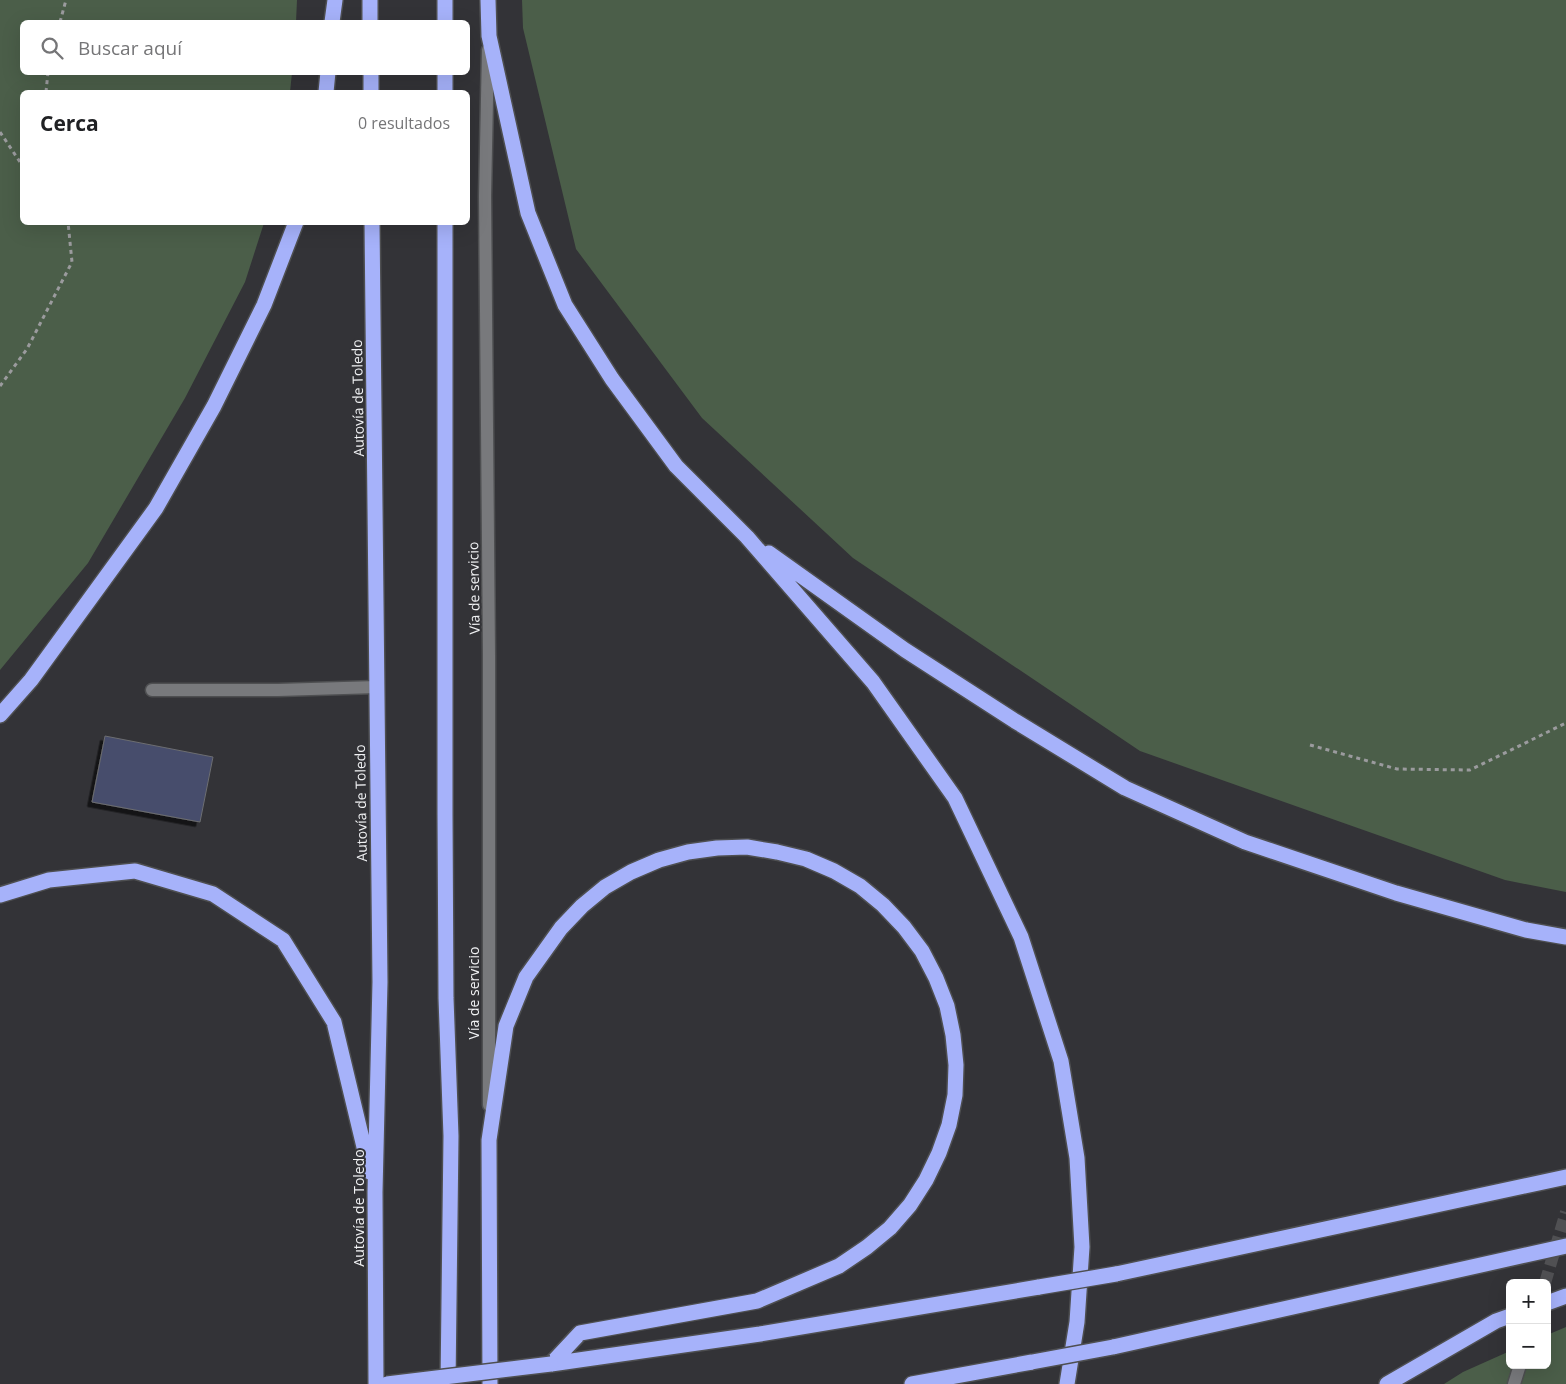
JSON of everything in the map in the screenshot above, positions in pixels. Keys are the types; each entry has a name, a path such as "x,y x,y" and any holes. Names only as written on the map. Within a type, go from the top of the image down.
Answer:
{"highway":[{"path":"332,20 335,0"},
{"path":"370,0 370,20"},
{"path":"445,0 445,20"},
{"path":"488,0 489,36 528,213 565,305 612,379 676,466 747,537 873,682 955,798 1021,937 1061,1060 1077,1158 1082,1247 1077,1322 1067,1384"},
{"path":"326,90 328,75"},
{"path":"370,75 371,90"},
{"path":"445,75 445,90"},
{"path":"0,715 31,680 156,508 214,406 264,305 295,225"},
{"name":"Autovía de Toledo","path":"372,225 380,982 375,1192 376,1384"},
{"path":"445,225 446,998 451,1136 448,1384"},
{"path":"747,537 905,650 1124,788 1244,842 1396,893 1526,930 1566,937"},
{"path":"490,1384 489,1140 506,1026 526,978 561,928 582,906 605,887 631,872 659,860 688,852 717,848 747,848 777,852 806,859 834,871 860,886 883,905 904,927 922,951 936,978 947,1006 954,1035 955,1095 949,1125 939,1153 926,1180 910,1205 890,1228 839,1266 757,1300 580,1333 551,1364"},
{"path":"0,895 49,880 135,872 213,894 283,940 334,1022 375,1192"},
{"path":"387,1384 551,1364 760,1334 1116,1274 1566,1177"},
{"path":"912,1384 1113,1347 1566,1246"},
{"path":"368,1384 375,1284"},
{"path":"1551,1302 1566,1296"},
{"path":"1388,1384 1496,1321 1506,1317"}],"lane":[{"name":"Vía de servicio","path":"489,36 485,204 489,646 489,1140"},
{"path":"152,690 278,690 377,687"},
{"path":"1514,1384 1519,1369"}],"path":[{"path":"61,20 66,0"},
{"path":"46,90 48,75"},
{"path":"0,132 20,162"},
{"path":"0,386 27,349 72,262 68,225"},
{"path":"1310,745 1397,769 1470,770 1566,723"}],"green space":[{"path":"0,0 297,0 296,20 20,20 20,75 292,75 290,90 20,90 20,225 263,225 245,282 185,398 88,563 0,670"},
{"path":"522,0 1566,0 1566,892 1505,880 1140,751 853,558 702,418 576,249 523,28"},
{"path":"1566,1327 1566,1384 1444,1384 1463,1372 1506,1353 1506,1369 1551,1369 1551,1333"}],"building":[{"path":"105,736 213,757 200,822 92,802"}],"tunnel":[{"path":"1546,1279 1566,1212"}]}
